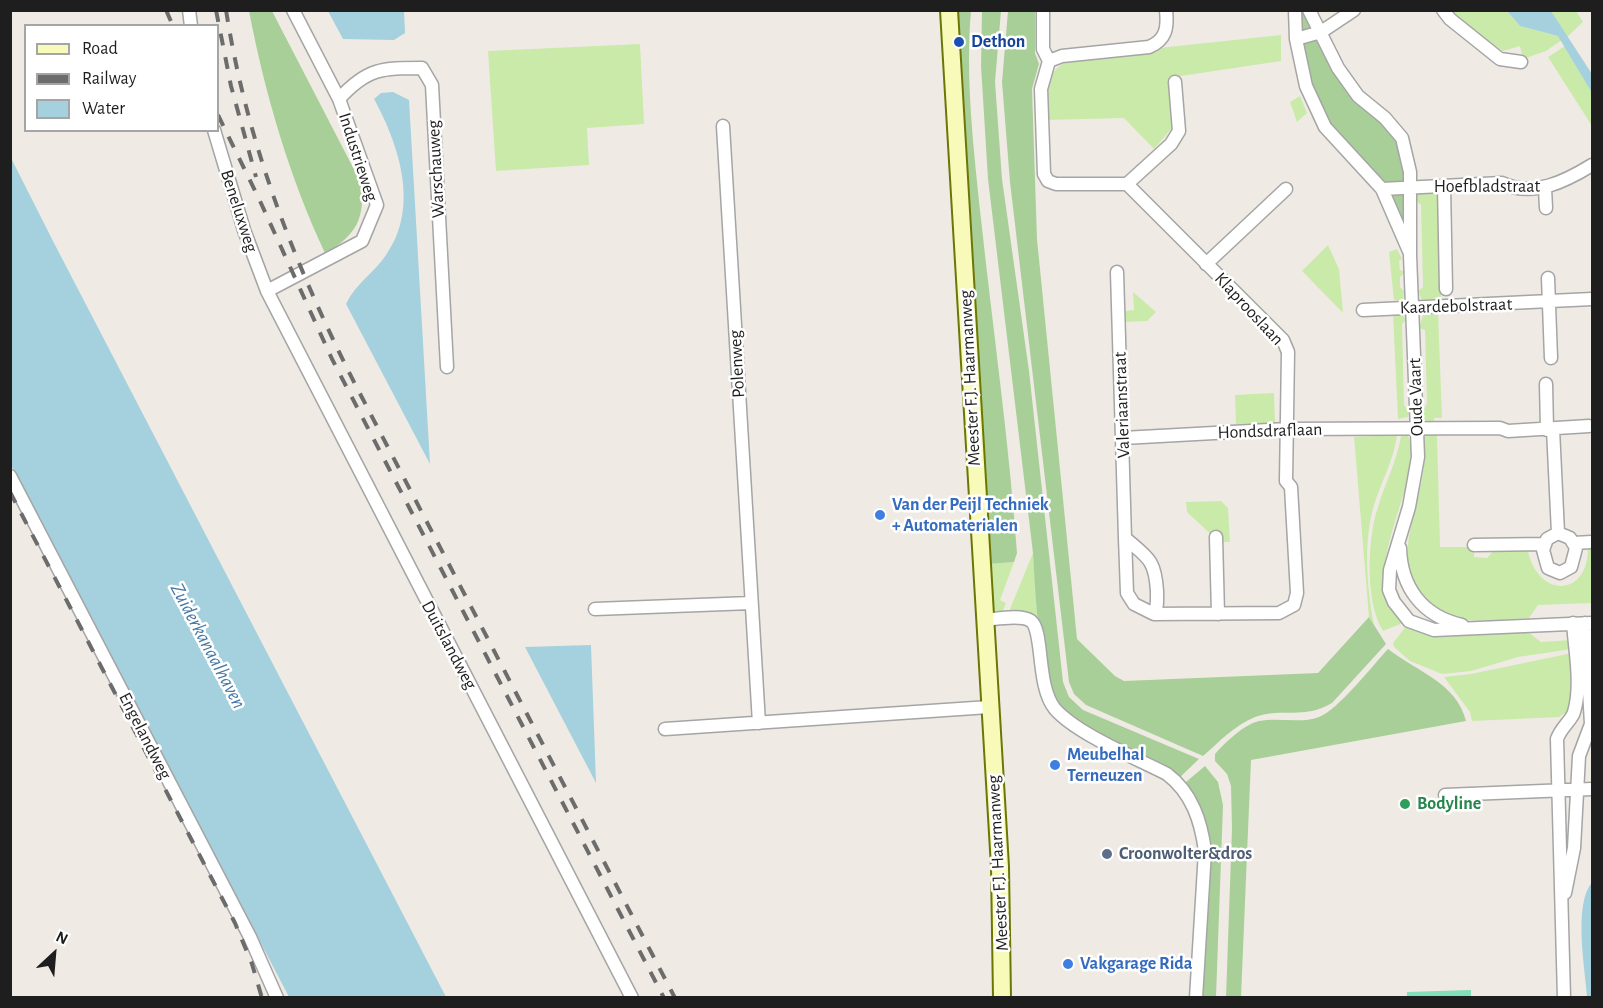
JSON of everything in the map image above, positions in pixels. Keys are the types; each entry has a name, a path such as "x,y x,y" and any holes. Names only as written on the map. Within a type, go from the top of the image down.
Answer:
{"main road":[{"name":"Meester F.J. Haarmanweg","path":"949,10 1000,867 1002,998"}],"street":[{"name":"Industrieweg","path":"267,291 362,241 377,205 339,99 293,10"},
{"path":"1043,10 1043,49 1049,61 1041,89 1045,178 1060,184 1127,184 1172,144 1179,131 1175,82"},
{"path":"1049,61 1062,56 1149,47 1159,43 1165,34 1166,10"},
{"name":"Oude Vaart","path":"1295,10 1296,39 1306,86 1325,128 1382,189 1410,255"},
{"name":"Oude Vaart","path":"1310,10 1338,68 1358,96 1385,118 1402,138 1408,157 1412,188 1410,255 1414,308 1418,457 1414,482 1388,580 1389,590 1401,614 1408,621 1425,628 1584,623"},
{"path":"1296,39 1321,32 1354,10"},
{"path":"1443,10 1450,20 1500,59 1521,62"},
{"name":"Warschauweg","path":"339,99 355,81 389,68 422,68 432,85 447,367"},
{"name":"Polenweg","path":"723,126 759,723"},
{"name":"Beneluxweg","path":"215,132 244,230 267,291"},
{"name":"Hoefbladstraat","path":"1412,188 1502,183 1513,188 1545,188 1575,176 1593,165"},
{"name":"Klaprooslaan","path":"1127,184 1283,340 1288,352 1287,429"},
{"path":"1444,186 1446,289"},
{"path":"1382,189 1412,188"},
{"path":"1545,188 1546,208"},
{"name":"Klaprooslaan","path":"1206,264 1286,189"},
{"name":"Valeriaanstraat","path":"1117,272 1127,593 1134,604 1154,614"},
{"path":"1548,278 1551,358"},
{"name":"Duitslandweg","path":"267,291 632,998"},
{"name":"Kaardebolstraat","path":"1363,310 1593,300"},
{"path":"1546,384 1558,533"},
{"name":"Hondsdraflaan","path":"1123,438 1287,429 1399,427 1550,429 1589,426"},
{"path":"1125,538 1151,560 1156,569 1158,605 1154,614 1285,612 1296,599 1291,487 1286,481 1287,429"},
{"name":"Engelandweg","path":"10,476 250,937 277,998"},
{"path":"1565,534 1573,543 1576,548 1575,560 1566,571 1560,573 1548,568 1544,561 1543,550 1552,535 1565,534"},
{"path":"1216,537 1218,614"},
{"name":"Oude Vaart","path":"1400,537 1401,566 1413,595 1438,617 1474,628"},
{"path":"1573,543 1593,542"},
{"path":"1474,545 1545,544"},
{"path":"595,609 751,603"},
{"path":"985,620 1024,619 1033,622 1037,631 1042,686 1055,708 1079,728 1167,774 1178,783 1193,806 1202,827 1205,851 1196,998"},
{"path":"1561,903 1568,884 1574,848 1579,756 1591,724 1584,623"},
{"path":"1564,998 1557,739 1561,727 1573,716 1584,623"},
{"path":"665,729 989,707"},
{"path":"1445,795 1593,789"}],"green space":[{"path":"249,11 272,11 360,181 362,205 357,224 345,240 325,253 289,164 271,104"},
{"path":"955,11 971,11 969,63 971,115 1010,469 1017,553 1014,562 989,564 957,61 961,61 960,40 956,39"},
{"path":"982,11 1001,11 995,82 1002,179 1029,371 1063,682 1069,697 1083,710 1199,759 1178,779 1087,730 1061,708 1054,697 1048,679 1037,611 1033,553 988,179 981,66"},
{"path":"1008,11 1035,11 1035,53 1039,64 1032,89 1037,239 1077,639 1115,676 1124,681 1318,673 1369,617 1386,644 1332,703 1312,711 1274,713 1255,717 1234,729 1203,756 1086,705 1074,694 1069,682 1010,182 1002,82"},
{"path":"1295,11 1309,11 1338,68 1402,138 1410,255 1382,189 1325,127 1306,86"},
{"path":"1449,11 1507,11 1520,26 1558,36 1562,40 1546,51 1523,59 1520,46 1503,51 1453,17"},
{"path":"1551,11 1576,11 1583,22 1567,37"},
{"path":"1281,35 1281,61 1181,76 1169,81 1172,128 1154,149 1124,118 1046,120 1046,94 1049,79 1058,67 1066,62 1159,48"},
{"path":"640,44 644,124 587,128 589,165 496,171 488,51"},
{"path":"1565,46 1592,93 1592,126 1548,57"},
{"path":"1300,96 1307,113 1297,122 1290,102"},
{"path":"1439,191 1441,298 1422,300 1418,291 1423,287 1421,205 1414,199 1419,192"},
{"path":"1328,245 1339,269 1343,313 1302,271"},
{"path":"1397,249 1402,259 1399,261 1400,270 1405,272 1400,277 1400,287 1404,291 1403,301 1394,300 1389,252"},
{"path":"1133,292 1156,312 1147,321 1125,322 1125,311 1134,310"},
{"path":"1438,312 1442,418 1434,418 1435,425 1423,421 1422,410 1427,404 1425,330 1419,328 1423,315"},
{"path":"1393,314 1402,314 1406,320 1402,324 1404,405 1409,410 1408,417 1398,419"},
{"path":"1274,393 1275,423 1236,424 1235,395"},
{"path":"1397,435 1374,505 1368,534 1368,580 1374,625 1369,617 1354,437"},
{"path":"1424,435 1437,435 1440,547 1474,547 1474,557 1487,558 1496,548 1539,550 1528,551 1533,566 1551,584 1562,586 1572,583 1580,576 1586,564 1588,548 1576,548 1592,545 1592,603 1538,605 1529,618 1485,621 1455,618 1441,612 1425,599 1415,585 1409,569 1408,554 1409,537 1424,467"},
{"path":"1401,436 1408,436 1411,447 1409,471 1393,529 1385,570 1386,589 1391,607 1403,623 1383,631 1373,604 1370,553 1374,520"},
{"path":"1221,501 1228,508 1230,542 1219,542 1187,512 1186,502"},
{"path":"1033,553 1038,623 1008,614"},
{"path":"1014,562 1000,600 1006,603 1002,613 995,614 992,610 989,564"},
{"path":"1407,625 1434,635 1528,632 1541,642 1571,640 1572,649 1518,657 1471,671 1442,674 1410,661 1394,647 1393,643"},
{"path":"1388,649 1445,687 1461,708 1466,721 1251,760 1241,997 1226,997 1232,828 1231,786 1227,774 1215,761 1215,754 1235,734 1253,723 1267,720 1312,719 1327,713 1345,697"},
{"path":"1572,653 1574,692 1569,710 1559,717 1472,721 1470,712 1444,677 1471,674"},
{"path":"1205,766 1218,782 1223,805 1216,997 1200,997 1207,836 1186,787 1186,782"},
{"path":"1471,990 1471,997 1407,997 1407,992"}],"water":[{"path":"328,11 404,11 405,33 394,40 343,39"},
{"path":"1507,11 1551,11 1592,74 1592,93 1558,36 1520,26"},
{"path":"393,92 409,100 430,464 346,304 354,290 386,255 396,236 402,217 404,197 398,156 374,99 381,93"},
{"name":"Zuiderkanaalhaven","path":"10,156 446,997 289,997 11,465"},
{"path":"591,645 596,783 525,647"},
{"path":"1592,882 1592,997 1587,997 1582,921 1586,893"}],"railway":[{"path":"166,10 172,24"},
{"path":"216,10 219,24"},
{"path":"226,10 235,60 260,156 313,295 356,386 675,998"},
{"path":"219,25 231,86 256,177"},
{"path":"219,117 332,359 664,998"},
{"path":"10,492 235,923 252,964 262,998"}],"place":[{"name":"Dethon","path":"959,42"},
{"name":"Van der Peijl Techniek + Automaterialen","path":"880,515"},
{"name":"Meubelhal Terneuzen","path":"1055,765"},
{"name":"Bodyline","path":"1405,804"},
{"name":"Croonwolter&dros","path":"1107,854"},
{"name":"Vakgarage Rida","path":"1068,964"}]}
